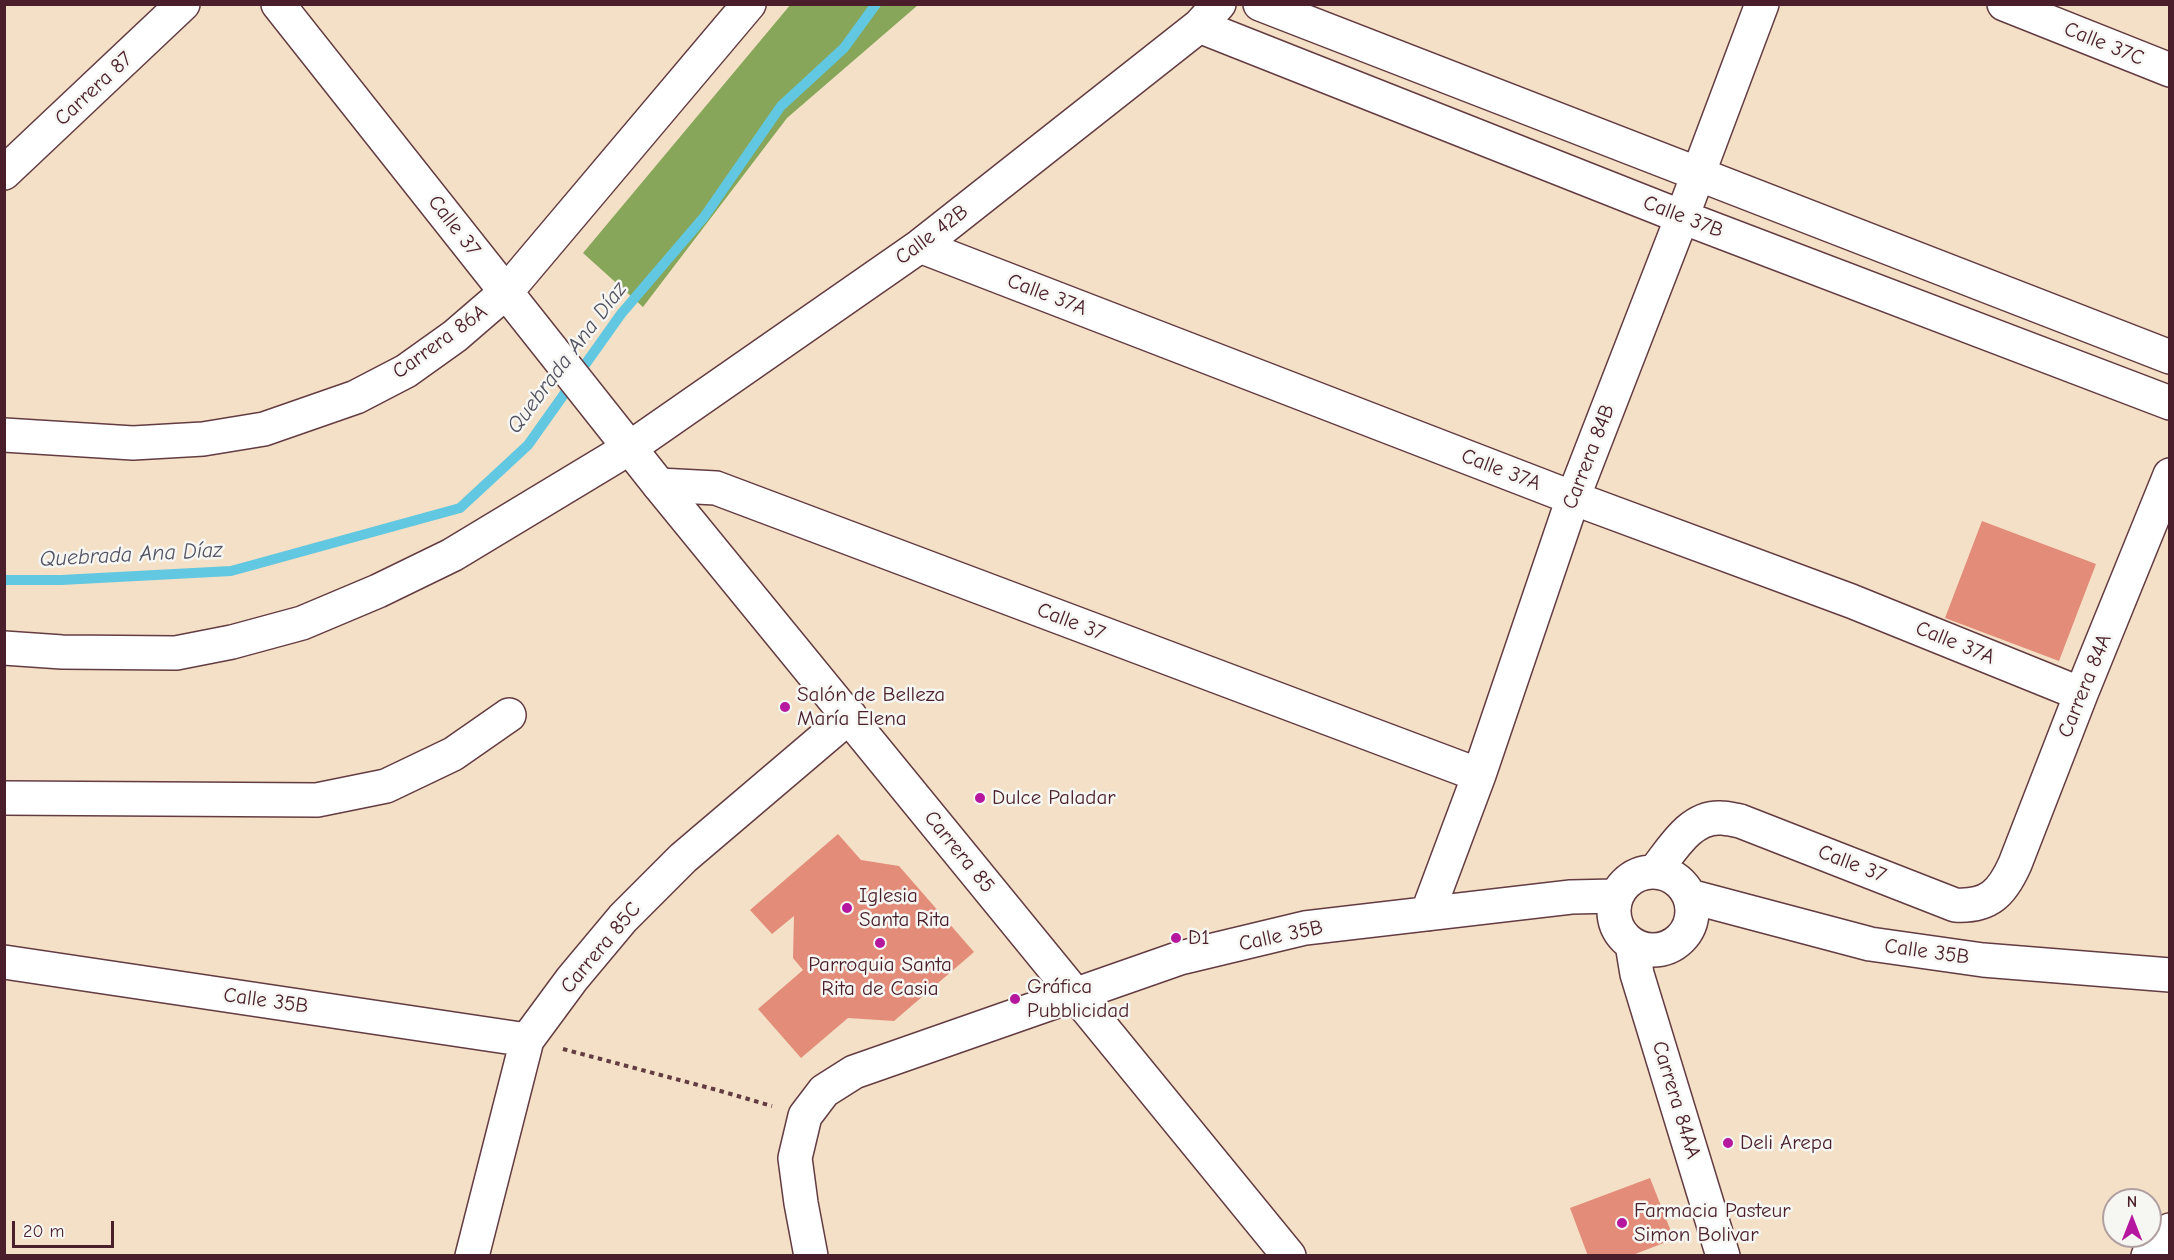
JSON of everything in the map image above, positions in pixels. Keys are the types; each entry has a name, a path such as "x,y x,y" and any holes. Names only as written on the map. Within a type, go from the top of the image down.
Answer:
{"street":[{"name":"Carrera 87","path":"4,173 183,4"},
{"name":"Calle 37","path":"279,4 620,435"},
{"name":"Carrera 86A","path":"4,435 133,442 203,439 264,429 356,397 406,371 455,336 506,292 749,4"},
{"path":"1260,4 2169,357"},
{"name":"Carrera 84B","path":"1427,914 1479,775 1573,498 1762,4"},
{"name":"Calle 37C","path":"2004,4 2169,70"},
{"name":"Calle 37B","path":"1209,15 1682,217 2169,404"},
{"name":"Calle 42B","path":"620,435 920,246 1209,15"},
{"name":"Calle 37A","path":"920,246 1573,498 1851,601 2081,694"},
{"path":"4,648 72,652 176,653 232,642 302,623 378,591 452,555 620,435"},
{"name":"Carrera 85","path":"620,435 1289,1256"},
{"name":"Carrera 84A","path":"1996,894 2006,884 2015,864 2169,475"},
{"name":"Calle 37","path":"660,484 716,489 1479,775"},
{"path":"4,798 317,800 386,786 453,754 508,715"},
{"name":"Carrera 85C","path":"472,1256 527,1040 572,979 623,918 660,880 850,716"},
{"name":"Calle 37","path":"1655,871 1690,828 1706,820 1720,817 1740,821 1955,905 1970,906 1983,902 1996,894"},
{"path":"1655,871 1676,878 1689,896 1692,916 1684,935 1671,946 1651,951 1632,944 1618,931 1613,914 1615,896 1631,877 1655,871"},
{"name":"Calle 35B","path":"805,1116 824,1091 854,1072 1180,958 1305,928 1571,897 1615,896"},
{"name":"Calle 35B","path":"1689,896 1870,944 1983,960 2169,975"},
{"name":"Carrera 84AA","path":"1632,944 1637,974 1723,1256"},
{"name":"Calle 35B","path":"4,962 527,1040"},
{"path":"805,1116 795,1158 812,1256"},
{"path":"2148,1256 2169,1230"}],"path":[{"path":"527,1040 717,1090 805,1116"}],"green space":[{"path":"791,4 918,5 787,118 643,307 583,253"}],"building":[{"path":"1982,521 2096,564 2059,661 1945,618"},
{"name":"Parroquia Santa Rita de Casia","path":"838,834 861,860 899,866 974,952 894,1021 848,1018 801,1058 758,1009 803,970 793,958 794,916 772,934 750,910"},
{"name":"Farmacia Pasteur Simon Bolivar","path":"1650,1178 1674,1239 1630,1256 1588,1256 1570,1208"}],"waterway":[{"name":"Quebrada Ana Díaz","path":"4,580 61,580 231,571 460,508 528,445 621,314 704,217 781,106 844,48 876,4"}],"place":[{"name":"Salón de Belleza María Elena","path":"785,707"},
{"name":"Dulce Paladar","path":"980,798"},
{"name":"Iglesia Santa Rita","path":"847,908"},
{"name":"D1","path":"1176,938"},
{"name":"Parroquia Santa Rita de Casia","path":"880,943"},
{"name":"Gráfica Pubblicidad","path":"1015,999"},
{"name":"Deli Arepa","path":"1728,1143"},
{"name":"Farmacia Pasteur Simon Bolivar","path":"1622,1223"}]}
